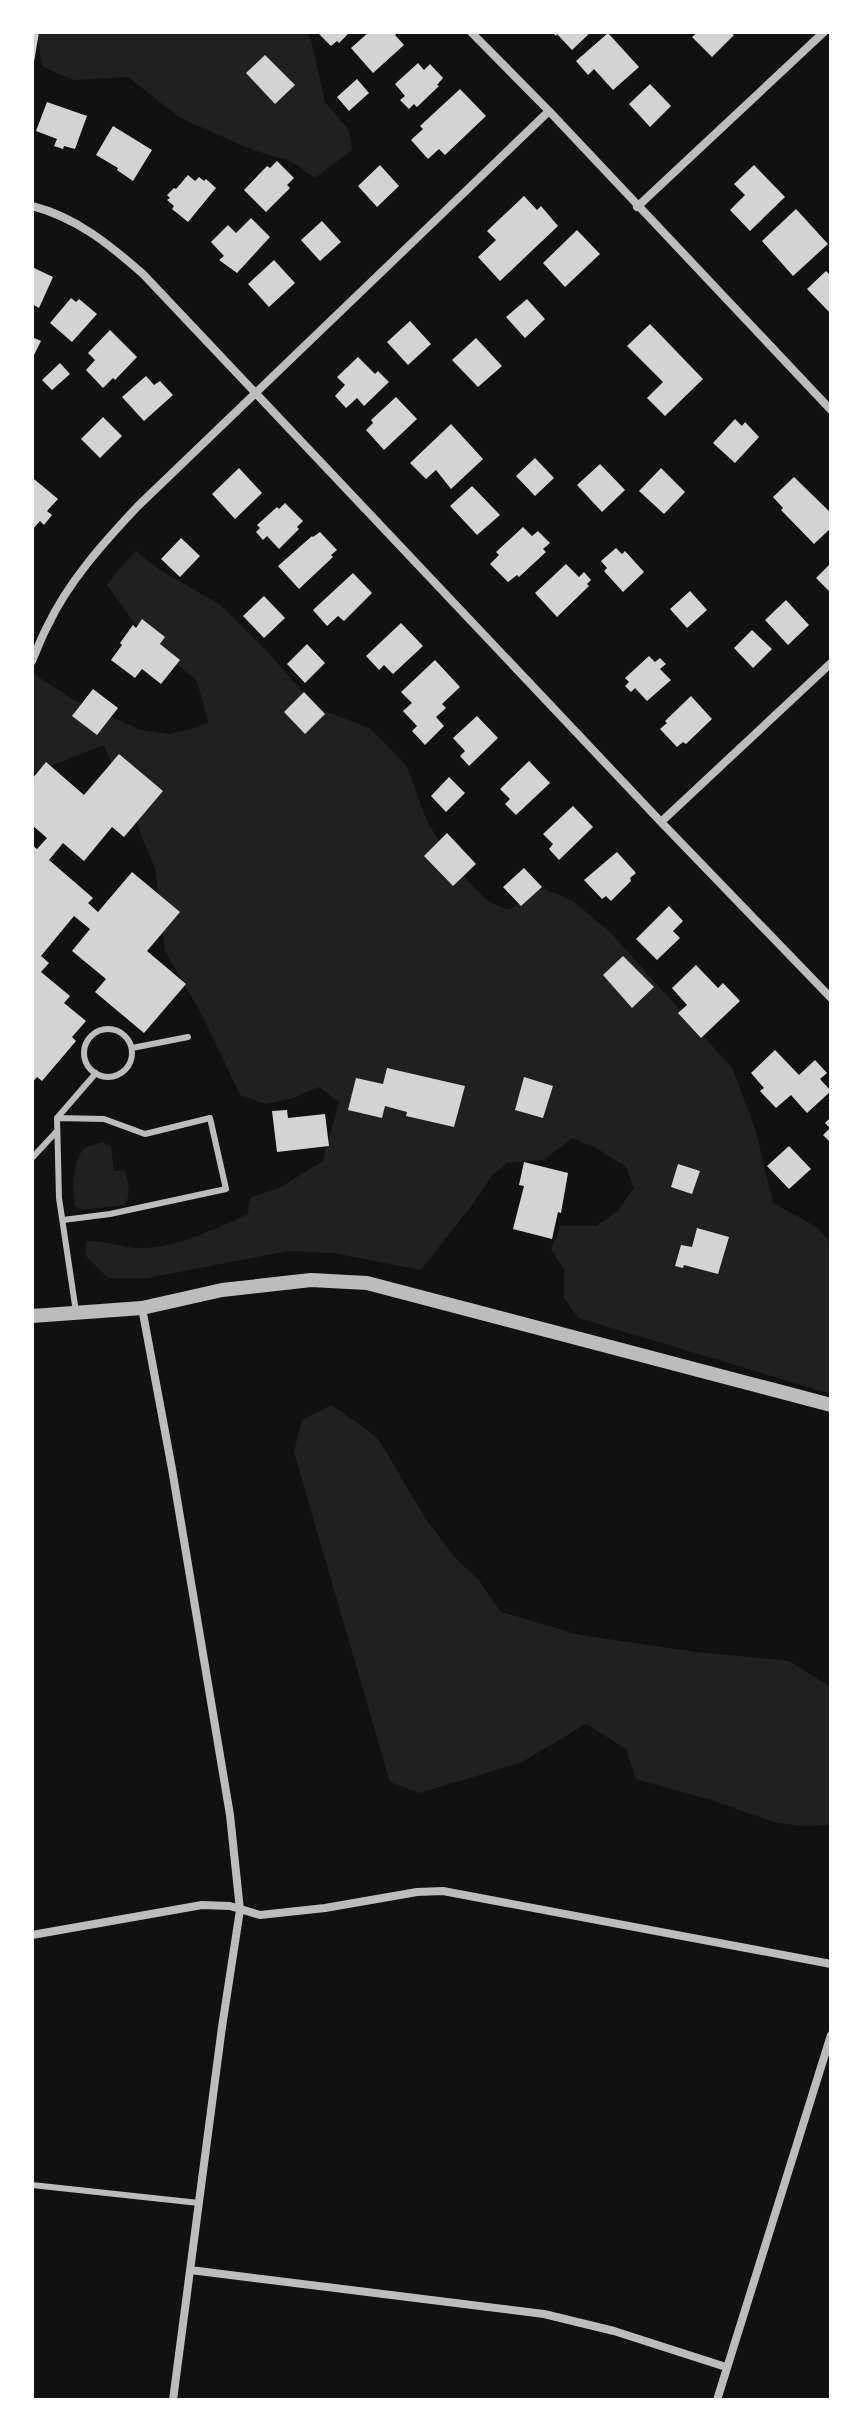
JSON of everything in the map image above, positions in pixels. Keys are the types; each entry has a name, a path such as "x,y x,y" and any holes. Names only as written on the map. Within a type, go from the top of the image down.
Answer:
{"street":[{"path":"471,32 831,410"},
{"path":"637,207 824,32"},
{"path":"32,661 48,624 86,566 138,506 549,111"},
{"path":"32,206 80,226 113,248 151,283 831,998"},
{"path":"661,822 831,663"},
{"path":"32,1316 142,1308 222,1290 311,1280 367,1283 831,1405"},
{"path":"142,1308 230,1815 240,1910 173,2400"},
{"path":"32,1935 202,1905 230,1906 260,1915 443,1891 831,1964"},
{"path":"717,2400 831,2035"},
{"path":"190,2270 544,2314 614,2331 726,2367"}],"lane":[{"path":"101,1030 117,1030 124,1034 132,1048 130,1064 118,1075 96,1073 86,1062 85,1046 101,1030"},
{"path":"132,1048 188,1037"},
{"path":"76,1312 59,1198 57,1118 96,1073"},
{"path":"57,1118 104,1119 145,1134 210,1118 226,1189 110,1214 63,1220"},
{"path":"32,1158 57,1131"},
{"path":"32,2185 199,2203"}],"shaded area":[{"path":"37,32 305,32 311,40 325,102 349,130 352,150 315,178 290,161 253,150 180,118 128,77 73,80 42,66"},
{"path":"136,551 158,569 219,604 317,708 371,729 406,765 427,821 455,868 489,902 509,910 542,888 573,901 609,931 732,1068 755,1128 773,1203 818,1228 831,1244 831,1394 578,1318 564,1298 564,1270 551,1249 561,1226 596,1226 617,1212 634,1188 626,1167 596,1148 572,1138 544,1160 507,1163 491,1177 421,1270 334,1253 288,1251 147,1278 108,1278 86,1256 86,1241 136,1248 164,1246 248,1214 250,1198 281,1187 323,1161 339,1102 319,1087 290,1099 265,1104 240,1095 203,1017 165,951 155,868 104,745 32,773 32,673 74,700 141,730 170,734 208,722 197,681 155,646 107,585"},
{"path":"102,1142 111,1146 114,1171 125,1170 128,1198 123,1205 82,1210 75,1206 74,1198 77,1161 84,1148"},
{"path":"331,1405 379,1440 425,1518 457,1560 478,1579 501,1612 580,1635 697,1652 789,1661 831,1687 831,1825 777,1823 636,1779 626,1749 586,1724 520,1763 419,1793 390,1782 294,1452 302,1420"}],"building":[{"path":"32,32 39,32 34,62 32,62"},
{"path":"317,32 350,32 331,46"},
{"path":"369,32 398,32 395,35 404,45 373,73 351,48"},
{"path":"552,32 591,32 572,50"},
{"path":"698,32 730,32 734,35 712,57 692,37"},
{"path":"608,33 639,67 613,90 594,69 588,75 576,61"},
{"path":"265,55 295,85 275,104 246,73"},
{"path":"418,63 424,70 430,64 443,78 417,107 414,104 409,109 400,100 405,96 395,84"},
{"path":"357,79 369,93 349,111 337,97"},
{"path":"650,84 671,106 650,127 629,104"},
{"path":"460,89 486,116 445,155 439,149 428,159 411,140 423,129 420,126"},
{"path":"47,102 87,116 75,149 54,146 57,139 36,131"},
{"path":"113,126 152,150 133,181 96,155"},
{"path":"277,161 294,178 287,185 290,188 266,212 244,190 267,166 270,168"},
{"path":"380,165 399,186 377,207 358,186"},
{"path":"754,165 785,197 750,231 730,210 745,195 734,184"},
{"path":"188,175 195,181 199,177 204,181 206,179 216,188 188,222 172,209 174,206 167,200 170,198 167,195"},
{"path":"524,196 537,210 541,206 558,226 500,281 478,257 496,240 487,231"},
{"path":"796,209 828,244 793,276 762,241"},
{"path":"251,218 270,237 237,273 219,260 224,256 211,242 228,225 236,233"},
{"path":"322,221 341,242 320,261 301,240"},
{"path":"577,230 600,254 565,287 543,263"},
{"path":"274,260 295,283 269,307 248,284"},
{"path":"32,267 53,277 39,308 32,304"},
{"path":"826,271 831,276 831,314 807,289"},
{"path":"71,298 76,302 79,299 97,314 72,342 50,323"},
{"path":"527,299 545,319 525,338 506,317"},
{"path":"410,321 431,344 408,365 387,342"},
{"path":"650,324 703,379 665,416 647,398 663,382 627,346"},
{"path":"110,330 137,357 103,388 86,370 95,360 88,353"},
{"path":"32,337 41,341 32,359"},
{"path":"476,338 502,366 478,387 452,360"},
{"path":"358,357 375,374 378,371 389,382 364,406 357,398 346,408 335,396 345,385 337,377"},
{"path":"60,363 70,374 52,390 42,380"},
{"path":"146,376 154,385 160,381 173,395 144,421 122,397"},
{"path":"396,397 417,419 384,450 366,430 373,423 371,420"},
{"path":"103,417 122,436 100,458 81,439"},
{"path":"735,419 742,426 745,422 759,437 735,463 713,443"},
{"path":"451,424 483,459 451,489 436,470 426,479 410,463"},
{"path":"535,458 554,478 535,496 516,476"},
{"path":"600,464 625,490 602,512 577,485"},
{"path":"239,468 262,493 235,519 212,494"},
{"path":"661,468 685,492 664,514 639,491"},
{"path":"794,477 831,513 831,528 814,544 781,510 783,508 773,497"},
{"path":"34,479 58,499 47,511 52,515 44,525 40,521 32,530"},
{"path":"472,486 500,515 477,535 450,506"},
{"path":"285,503 303,521 279,549 267,536 263,540 256,532 260,528 257,525"},
{"path":"523,527 532,536 538,531 550,543 543,549 546,552 519,577 517,575 508,582 490,564 499,555 496,552"},
{"path":"320,532 337,550 299,589 278,566"},
{"path":"181,538 200,556 180,577 161,559"},
{"path":"616,548 622,554 625,551 644,572 623,592 604,571 607,568 601,561"},
{"path":"566,564 579,577 584,572 591,580 587,584 589,586 557,617 535,593"},
{"path":"829,565 831,568 831,593 816,578"},
{"path":"353,573 372,593 344,621 338,616 327,626 313,610"},
{"path":"690,591 707,610 687,628 670,609"},
{"path":"264,596 285,618 264,638 243,616"},
{"path":"786,600 809,625 788,645 765,620"},
{"path":"142,619 165,637 160,644 180,660 161,684 142,669 135,678 111,660 133,625 136,628"},
{"path":"401,623 423,646 393,674 384,665 379,670 366,656"},
{"path":"752,630 772,649 753,668 734,648"},
{"path":"307,644 325,663 305,683 287,664"},
{"path":"649,656 655,662 660,658 666,664 660,669 671,680 647,701 635,688 631,692 625,686 629,682 625,678"},
{"path":"435,660 460,687 442,704 446,708 436,717 444,726 425,745 412,731 417,726 403,711 412,703 401,692"},
{"path":"93,689 118,708 97,735 72,716"},
{"path":"304,692 325,714 305,734 284,712"},
{"path":"691,696 712,719 686,744 683,742 677,747 660,729"},
{"path":"477,716 498,738 469,766 460,756 465,751 453,738"},
{"path":"119,754 163,791 124,837 112,827 84,861 63,843 49,860 93,898 88,903 98,912 132,872 180,912 147,951 186,984 144,1033 95,992 106,979 72,951 90,929 74,916 41,956 49,963 41,972 70,996 64,1003 86,1021 72,1037 76,1041 42,1081 37,1077 32,1083 32,845 37,849 47,838 32,825 32,779 46,762 84,795"},
{"path":"529,761 550,783 516,815 505,804 510,799 500,789"},
{"path":"449,777 465,793 446,812 431,796"},
{"path":"573,806 593,827 559,860 549,849 553,844 543,834"},
{"path":"447,833 476,864 453,886 424,856"},
{"path":"617,852 636,873 611,901 606,896 602,899 584,880"},
{"path":"524,868 542,887 521,906 503,887"},
{"path":"669,906 683,921 673,931 680,938 657,960 636,939"},
{"path":"623,956 654,987 632,1008 603,975"},
{"path":"696,965 718,988 723,983 740,1001 701,1038 678,1013 687,1005 672,988"},
{"path":"775,1050 799,1075 815,1060 827,1073 820,1079 831,1091 807,1113 791,1095 776,1108 760,1091 764,1088 751,1073"},
{"path":"387,1068 465,1086 454,1127 406,1116 407,1112 385,1106 382,1118 348,1110 356,1078 383,1084"},
{"path":"524,1077 553,1086 543,1118 515,1110"},
{"path":"287,1110 288,1118 325,1114 329,1146 277,1152 272,1111"},
{"path":"831,1117 831,1143 823,1135 830,1128 825,1123"},
{"path":"789,1146 811,1169 789,1189 767,1166"},
{"path":"524,1162 568,1173 561,1213 558,1212 552,1239 513,1229 524,1186 519,1185"},
{"path":"678,1164 700,1171 692,1194 671,1187"},
{"path":"697,1228 729,1237 718,1274 684,1265 683,1268 675,1266 681,1245 692,1247"}]}
